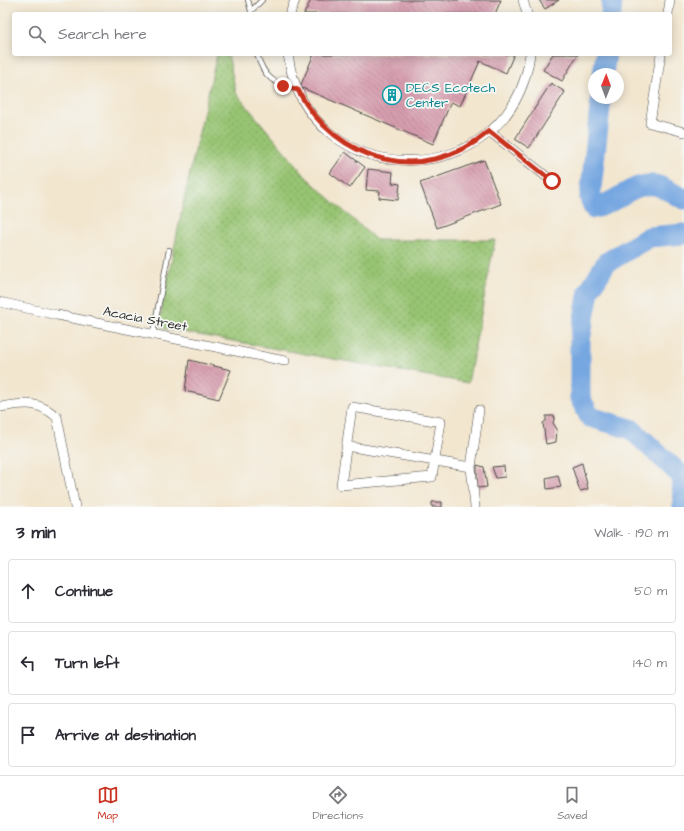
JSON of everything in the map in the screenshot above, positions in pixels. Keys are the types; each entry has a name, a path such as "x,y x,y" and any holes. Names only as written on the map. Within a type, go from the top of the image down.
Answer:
{"street":[{"path":"291,12 295,0"},
{"path":"523,0 526,12"},
{"path":"668,12 670,0"},
{"path":"288,56 298,90 313,115 334,136 358,151 386,160 416,161 444,156 471,145 489,131 504,116 519,92 525,78 530,56"},
{"path":"662,56 650,123 684,132"},
{"path":"489,131 552,181"},
{"name":"Acacia Street","path":"0,302 285,361"},
{"path":"0,408 33,403 48,409 57,417 75,507"},
{"path":"352,407 441,422 432,477 341,485 346,446 352,407"},
{"path":"475,507 471,467 479,410"},
{"path":"346,446 471,467"}],"lane":[{"path":"248,0 251,12"},
{"path":"251,12 262,0"},
{"path":"258,56 261,69 272,81 298,90"},
{"path":"153,334 169,250"}],"green space":[{"path":"217,56 228,56 236,93 306,177 376,240 495,240 468,383 165,329 159,323 184,199"}],"building":[{"path":"311,0 501,0 496,12 305,12"},
{"path":"539,0 559,0 545,9"},
{"name":"DECS Ecotech Center","path":"313,56 513,56 506,73 480,61 460,106 451,102 433,144 300,87"},
{"path":"552,56 577,56 562,81 543,70"},
{"path":"551,83 565,92 529,148 515,139"},
{"path":"345,152 365,167 350,188 330,173"},
{"path":"484,160 501,204 437,228 420,183"},
{"path":"368,169 393,172 392,183 400,184 398,200 379,198 380,191 366,190"},
{"path":"189,360 231,370 219,399 185,391"},
{"path":"546,416 555,416 553,423 557,429 556,442 546,444 543,423 546,421"},
{"path":"582,463 588,489 580,491 572,467"},
{"path":"477,465 484,467 487,487 477,488"},
{"path":"504,466 505,477 496,478 492,467"},
{"path":"558,475 561,487 547,489 546,478"},
{"path":"432,502 442,502 442,507 432,507"}],"waterway":[{"path":"611,12 612,0"},
{"path":"604,68 606,56"},
{"path":"600,104 590,198 594,208 602,206 631,190 647,185 659,186 684,199"},
{"path":"683,507 682,476 631,429 590,417 580,398 580,340 589,291 606,263 649,237 684,234"}],"place":[{"name":"DECS Ecotech Center","path":"392,95"}],"route":[{"path":"283,86 298,90 313,115 334,136 358,151 372,156 386,160 430,160 471,145 489,131 552,181"}]}
